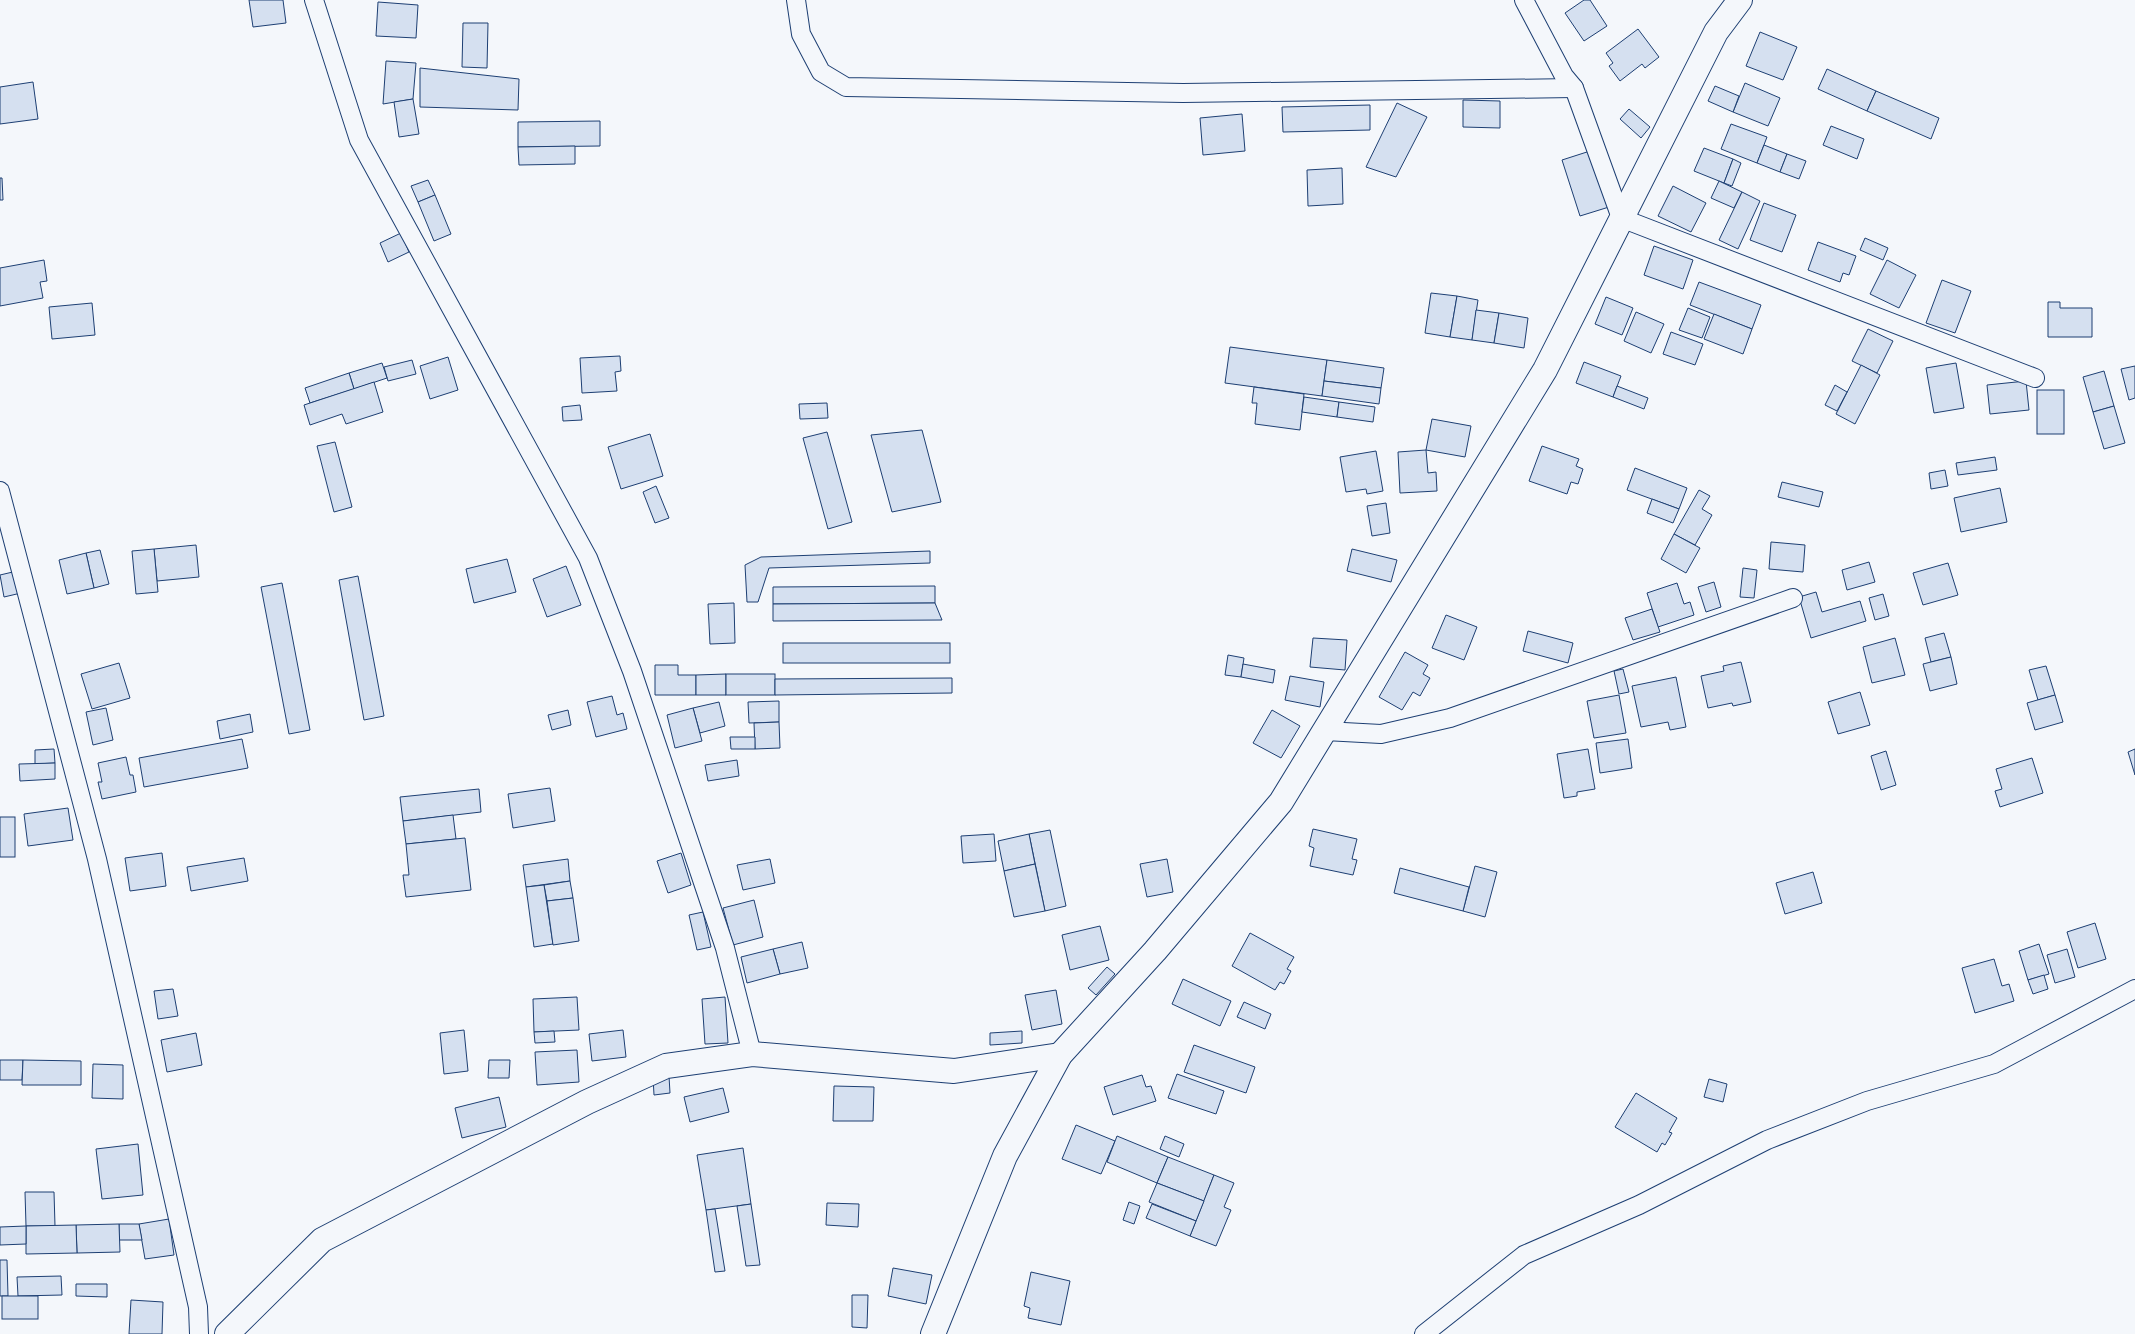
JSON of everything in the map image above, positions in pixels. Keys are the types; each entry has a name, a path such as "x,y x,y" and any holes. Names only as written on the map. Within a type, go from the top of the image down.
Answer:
{"street":[{"path":"314,0 359,140 588,558 632,671 725,948 752,1054"},
{"path":"796,0 801,34 821,72 846,87 1183,93 1574,88"},
{"path":"1524,0 1564,76 1574,88 1621,218 2034,378"},
{"path":"934,1334 1005,1156 1060,1054 1155,950 1281,802 1545,370 1716,32 1740,0"},
{"path":"0,491 97,859 198,1307 199,1334"},
{"path":"1325,731 1381,734 1450,718 1793,598"},
{"path":"1424,1334 1524,1255 1639,1205 1767,1140 1875,1099 1994,1064 2135,989"},
{"path":"227,1334 322,1240 587,1102 666,1066 752,1054 954,1071 1060,1054"}],"building":[{"path":"249,0 283,0 286,23 253,27"},
{"path":"1584,0 1590,0 1607,26 1584,41 1565,13"},
{"path":"378,2 418,5 416,38 376,36"},
{"path":"463,23 488,23 487,68 462,67"},
{"path":"1638,29 1659,57 1645,68 1642,64 1620,81 1609,66 1613,63 1606,53"},
{"path":"1760,32 1797,47 1783,80 1746,66"},
{"path":"386,61 416,63 413,99 383,104"},
{"path":"420,68 519,79 518,110 420,107"},
{"path":"1827,69 1876,91 1867,111 1818,89"},
{"path":"33,82 38,119 0,124 0,87"},
{"path":"1745,83 1780,98 1768,126 1733,112"},
{"path":"1715,86 1739,96 1733,112 1708,101"},
{"path":"1876,91 1939,118 1931,139 1867,111"},
{"path":"413,99 419,134 399,137 394,102"},
{"path":"1463,100 1500,101 1500,128 1463,127"},
{"path":"1397,103 1427,117 1396,177 1366,167"},
{"path":"1370,105 1370,130 1283,132 1282,107"},
{"path":"1629,109 1650,127 1641,138 1620,119"},
{"path":"1242,114 1245,151 1203,155 1200,118"},
{"path":"600,121 600,146 518,147 518,122"},
{"path":"1731,124 1767,137 1757,163 1721,149"},
{"path":"1831,126 1864,139 1857,159 1823,145"},
{"path":"1764,145 1787,154 1780,172 1757,163"},
{"path":"575,146 575,164 519,165 518,147"},
{"path":"1704,148 1733,159 1724,183 1694,171"},
{"path":"1590,151 1609,207 1580,216 1562,160"},
{"path":"1787,154 1806,161 1799,179 1780,172"},
{"path":"1733,159 1741,163 1732,186 1724,183"},
{"path":"1342,168 1343,204 1308,206 1307,170"},
{"path":"0,178 2,178 3,200 0,200"},
{"path":"428,180 435,195 418,202 411,186"},
{"path":"1719,181 1742,192 1734,208 1711,198"},
{"path":"1673,186 1706,203 1691,232 1658,216"},
{"path":"1742,192 1760,201 1738,249 1719,240"},
{"path":"435,195 451,234 434,241 418,202"},
{"path":"1764,203 1796,215 1782,252 1750,240"},
{"path":"401,233 409,252 388,262 380,243"},
{"path":"1865,238 1888,248 1883,260 1860,250"},
{"path":"1818,242 1856,256 1849,275 1843,273 1840,282 1808,270"},
{"path":"1654,246 1693,260 1683,289 1644,275"},
{"path":"44,260 47,281 40,282 43,298 0,306 0,268"},
{"path":"1887,260 1916,275 1899,308 1870,294"},
{"path":"1942,280 1971,291 1955,333 1926,323"},
{"path":"1699,282 1761,305 1752,329 1690,305"},
{"path":"1431,293 1457,296 1450,337 1425,333"},
{"path":"1457,296 1478,300 1472,340 1450,337"},
{"path":"1606,297 1633,308 1622,335 1595,324"},
{"path":"2048,302 2060,302 2060,308 2092,308 2092,337 2048,337"},
{"path":"92,303 95,335 52,339 49,307"},
{"path":"1688,308 1710,317 1702,338 1679,330"},
{"path":"1476,310 1499,313 1494,343 1472,340"},
{"path":"1636,312 1664,324 1651,353 1624,341"},
{"path":"1499,313 1528,318 1524,348 1494,343"},
{"path":"1714,314 1752,329 1743,354 1704,339"},
{"path":"1868,329 1893,341 1877,373 1852,361"},
{"path":"1671,332 1703,344 1695,365 1663,354"},
{"path":"1230,347 1327,360 1322,396 1225,383"},
{"path":"620,356 621,371 615,372 617,391 582,393 580,358"},
{"path":"448,357 458,390 430,399 420,366"},
{"path":"412,360 416,374 388,381 384,367"},
{"path":"1327,360 1384,368 1381,388 1324,381"},
{"path":"1584,362 1621,376 1613,397 1576,383"},
{"path":"382,363 387,378 354,389 349,373"},
{"path":"1956,363 1964,408 1934,413 1926,368"},
{"path":"1861,365 1880,375 1855,424 1836,414"},
{"path":"2135,366 2135,398 2129,400 2121,369"},
{"path":"2104,371 2114,406 2093,412 2083,377"},
{"path":"349,373 354,389 310,403 305,388"},
{"path":"1324,381 1381,388 1379,404 1322,396"},
{"path":"2026,381 2029,410 1990,414 1987,385"},
{"path":"374,382 383,412 346,424 342,414 310,425 304,405"},
{"path":"1835,385 1847,392 1837,411 1825,405"},
{"path":"1617,386 1648,398 1644,409 1613,397"},
{"path":"1254,387 1304,394 1300,430 1255,424 1257,403 1252,403"},
{"path":"2037,390 2064,390 2064,434 2037,434"},
{"path":"1304,397 1339,402 1337,417 1302,412"},
{"path":"1339,402 1375,407 1373,422 1337,417"},
{"path":"827,403 828,418 800,419 799,404"},
{"path":"580,405 582,420 563,421 562,407"},
{"path":"2114,406 2125,443 2104,449 2093,412"},
{"path":"1432,419 1471,426 1465,457 1426,450"},
{"path":"922,430 941,502 892,512 871,435"},
{"path":"827,432 852,522 828,529 803,438"},
{"path":"650,434 663,476 621,489 608,447"},
{"path":"335,442 352,507 334,512 317,446"},
{"path":"1542,446 1579,459 1576,466 1583,469 1578,484 1571,482 1567,494 1529,481"},
{"path":"1426,450 1428,473 1436,472 1437,491 1400,493 1398,452"},
{"path":"1376,451 1383,491 1367,494 1366,489 1346,492 1340,457"},
{"path":"1995,457 1997,470 1958,475 1956,463"},
{"path":"1635,468 1687,488 1679,509 1627,490"},
{"path":"1945,470 1948,486 1931,489 1929,473"},
{"path":"1782,482 1823,492 1819,507 1778,497"},
{"path":"656,486 669,518 655,523 643,492"},
{"path":"2000,488 2007,522 1961,532 1954,498"},
{"path":"1699,490 1710,496 1702,509 1712,515 1695,545 1674,534"},
{"path":"1652,499 1679,509 1673,523 1647,513"},
{"path":"1386,503 1390,533 1372,536 1367,506"},
{"path":"1674,534 1700,548 1686,573 1661,559"},
{"path":"1771,542 1805,545 1803,572 1769,569"},
{"path":"196,545 199,577 157,581 154,549"},
{"path":"154,549 158,592 136,594 132,551"},
{"path":"1352,549 1397,560 1391,582 1347,571"},
{"path":"100,550 109,584 94,588 86,553"},
{"path":"930,551 930,563 769,568 758,602 747,602 745,565 761,557"},
{"path":"86,553 94,588 67,594 59,560"},
{"path":"507,559 516,592 474,603 466,569"},
{"path":"1869,562 1875,582 1847,590 1842,570"},
{"path":"1948,563 1958,595 1923,605 1913,573"},
{"path":"566,566 581,605 547,617 533,579"},
{"path":"1743,568 1757,570 1754,598 1740,597"},
{"path":"17,571 21,593 4,597 0,575"},
{"path":"358,576 384,716 364,720 339,580"},
{"path":"1714,582 1721,607 1706,612 1698,587"},
{"path":"282,583 310,730 289,734 261,587"},
{"path":"1677,583 1684,604 1690,602 1694,615 1658,627 1647,593"},
{"path":"935,586 935,603 773,604 773,587"},
{"path":"1816,592 1822,612 1860,601 1866,621 1811,638 1799,597"},
{"path":"1883,594 1889,616 1875,620 1869,598"},
{"path":"734,603 735,643 710,644 708,604"},
{"path":"935,603 942,620 773,621 773,604"},
{"path":"1652,609 1660,632 1633,640 1625,618"},
{"path":"1446,615 1477,627 1464,660 1432,648"},
{"path":"1528,631 1573,643 1568,663 1523,651"},
{"path":"1944,633 1951,657 1931,662 1925,638"},
{"path":"1313,638 1347,640 1345,670 1310,667"},
{"path":"1895,638 1905,675 1872,683 1863,647"},
{"path":"783,643 950,643 950,663 783,663"},
{"path":"1405,652 1428,665 1423,674 1430,678 1420,696 1413,692 1402,710 1379,697"},
{"path":"1228,655 1244,658 1241,677 1225,675"},
{"path":"1951,657 1957,684 1930,691 1923,664"},
{"path":"1741,662 1751,702 1733,706 1732,703 1708,708 1701,676 1724,671 1723,666"},
{"path":"119,663 130,698 92,709 81,674"},
{"path":"1243,664 1275,670 1273,683 1241,677"},
{"path":"655,665 678,665 678,675 696,675 696,695 655,695"},
{"path":"2046,666 2055,695 2038,700 2029,670"},
{"path":"1623,669 1629,692 1619,694 1614,671"},
{"path":"726,674 726,695 696,695 696,675"},
{"path":"726,674 775,674 775,695 726,695"},
{"path":"1290,676 1324,682 1320,707 1285,700"},
{"path":"1676,677 1686,727 1670,730 1668,722 1641,727 1632,686"},
{"path":"952,678 952,693 775,695 775,679"},
{"path":"1860,692 1870,725 1838,734 1828,702"},
{"path":"1619,695 1626,733 1594,738 1587,701"},
{"path":"2055,695 2063,722 2035,730 2027,703"},
{"path":"612,696 617,715 623,713 627,729 596,737 587,702"},
{"path":"779,701 779,722 749,723 748,702"},
{"path":"719,702 725,726 700,733 693,708"},
{"path":"106,708 113,740 93,745 86,712"},
{"path":"693,708 702,741 675,748 667,715"},
{"path":"568,710 571,725 552,730 548,715"},
{"path":"1272,710 1300,726 1281,758 1253,743"},
{"path":"250,714 253,732 220,739 217,721"},
{"path":"779,722 780,748 755,749 754,723"},
{"path":"730,737 755,737 755,749 731,749"},
{"path":"242,739 248,768 144,787 139,758"},
{"path":"1628,739 1632,768 1600,773 1596,743"},
{"path":"54,749 55,763 35,764 35,750"},
{"path":"1588,749 1595,789 1577,792 1577,796 1564,798 1557,754"},
{"path":"2135,749 2135,775 2128,752"},
{"path":"1886,751 1896,785 1881,790 1871,756"},
{"path":"126,757 130,775 133,775 136,792 102,799 98,782 102,782 98,763"},
{"path":"2032,758 2043,793 2000,807 1995,791 2002,789 1996,769"},
{"path":"737,760 739,776 708,781 705,765"},
{"path":"55,763 55,779 20,781 19,764"},
{"path":"550,788 555,821 513,828 508,794"},
{"path":"479,789 481,812 403,821 400,797"},
{"path":"68,808 73,840 28,846 24,814"},
{"path":"453,815 456,839 406,844 403,821"},
{"path":"0,817 15,817 15,857 0,857"},
{"path":"1313,829 1357,839 1352,859 1357,860 1353,875 1310,866 1314,848 1309,846"},
{"path":"1050,830 1066,906 1045,911 1029,834"},
{"path":"994,834 996,861 963,863 961,836"},
{"path":"1029,834 1035,864 1004,871 998,841"},
{"path":"465,838 471,890 406,897 403,875 409,875 406,844"},
{"path":"162,853 166,886 130,891 125,858"},
{"path":"681,853 691,885 668,893 657,861"},
{"path":"244,858 248,881 191,891 187,867"},
{"path":"568,859 570,881 526,887 523,865"},
{"path":"770,859 775,883 743,890 737,865"},
{"path":"1167,859 1173,892 1147,897 1140,864"},
{"path":"1035,864 1045,911 1014,917 1004,871"},
{"path":"1475,866 1497,872 1485,917 1463,911"},
{"path":"1400,868 1469,887 1463,911 1394,893"},
{"path":"1813,872 1822,903 1785,914 1776,883"},
{"path":"570,881 573,898 547,901 544,885"},
{"path":"544,885 553,944 534,947 526,887"},
{"path":"573,898 579,941 553,945 547,901"},
{"path":"754,900 763,937 733,945 723,908"},
{"path":"703,912 711,947 697,950 689,915"},
{"path":"2095,923 2106,959 2078,968 2067,932"},
{"path":"1100,926 1109,960 1070,970 1062,935"},
{"path":"1250,933 1294,957 1287,969 1291,971 1284,984 1280,982 1275,990 1232,966"},
{"path":"802,942 808,968 780,974 773,949"},
{"path":"2039,944 2049,974 2028,980 2019,951"},
{"path":"773,949 780,974 747,983 741,957"},
{"path":"2067,949 2075,977 2055,983 2047,955"},
{"path":"1994,959 2002,986 2009,984 2014,1001 1975,1013 1962,968"},
{"path":"1107,967 1115,974 1096,995 1088,988"},
{"path":"2044,975 2048,989 2033,994 2028,980"},
{"path":"1183,979 1231,1001 1220,1026 1172,1004"},
{"path":"173,989 178,1016 158,1019 154,991"},
{"path":"1056,990 1062,1024 1032,1030 1025,995"},
{"path":"577,997 579,1030 534,1032 533,999"},
{"path":"725,997 728,1043 705,1044 702,999"},
{"path":"1244,1002 1271,1014 1265,1029 1237,1017"},
{"path":"464,1030 468,1071 444,1074 440,1033"},
{"path":"623,1030 626,1057 592,1061 589,1034"},
{"path":"554,1031 555,1042 535,1043 534,1032"},
{"path":"1022,1031 1022,1043 990,1045 990,1033"},
{"path":"196,1033 202,1065 167,1072 161,1040"},
{"path":"1194,1045 1255,1067 1246,1093 1184,1072"},
{"path":"577,1050 579,1082 537,1085 535,1052"},
{"path":"0,1060 23,1060 22,1080 0,1080"},
{"path":"23,1060 81,1061 81,1085 22,1085"},
{"path":"489,1060 510,1060 509,1078 488,1078"},
{"path":"93,1064 123,1065 123,1099 92,1098"},
{"path":"1177,1074 1224,1091 1216,1114 1168,1098"},
{"path":"1142,1075 1146,1087 1151,1086 1156,1101 1113,1115 1104,1087"},
{"path":"669,1076 670,1093 654,1095 653,1077"},
{"path":"1709,1079 1727,1084 1723,1102 1704,1097"},
{"path":"834,1086 874,1087 873,1121 833,1121"},
{"path":"723,1088 729,1112 690,1122 684,1097"},
{"path":"1636,1093 1677,1118 1669,1132 1672,1133 1665,1145 1662,1143 1657,1152 1615,1127"},
{"path":"499,1097 506,1127 462,1138 455,1108"},
{"path":"1076,1125 1115,1141 1101,1174 1062,1159"},
{"path":"1117,1136 1168,1157 1157,1183 1107,1162"},
{"path":"1165,1136 1184,1144 1179,1157 1160,1149"},
{"path":"138,1144 143,1195 102,1199 96,1149"},
{"path":"743,1148 751,1204 706,1210 697,1155"},
{"path":"1168,1157 1214,1175 1204,1201 1157,1183"},
{"path":"1214,1175 1234,1183 1224,1207 1231,1210 1216,1246 1190,1236"},
{"path":"1157,1183 1204,1201 1196,1221 1149,1202"},
{"path":"25,1192 54,1192 55,1226 26,1226"},
{"path":"1129,1202 1140,1206 1134,1224 1123,1220"},
{"path":"827,1203 859,1204 858,1227 826,1225"},
{"path":"751,1204 760,1265 746,1266 737,1206"},
{"path":"1152,1204 1196,1221 1190,1236 1146,1218"},
{"path":"715,1209 725,1271 715,1272 706,1210"},
{"path":"169,1219 174,1255 145,1259 139,1224"},
{"path":"119,1224 139,1224 142,1240 119,1240"},
{"path":"119,1224 120,1252 77,1253 76,1225"},
{"path":"76,1225 77,1253 26,1254 26,1226"},
{"path":"26,1226 26,1244 0,1245 0,1227"},
{"path":"0,1260 7,1260 8,1296 0,1296"},
{"path":"893,1268 932,1275 926,1304 888,1296"},
{"path":"1031,1272 1070,1281 1061,1325 1028,1318 1030,1308 1024,1306"},
{"path":"61,1276 62,1295 18,1296 17,1277"},
{"path":"76,1284 107,1284 107,1297 76,1296"},
{"path":"852,1295 868,1295 867,1328 852,1327"},
{"path":"2,1296 38,1296 38,1319 2,1319"},
{"path":"131,1300 163,1302 162,1334 129,1334"}]}
